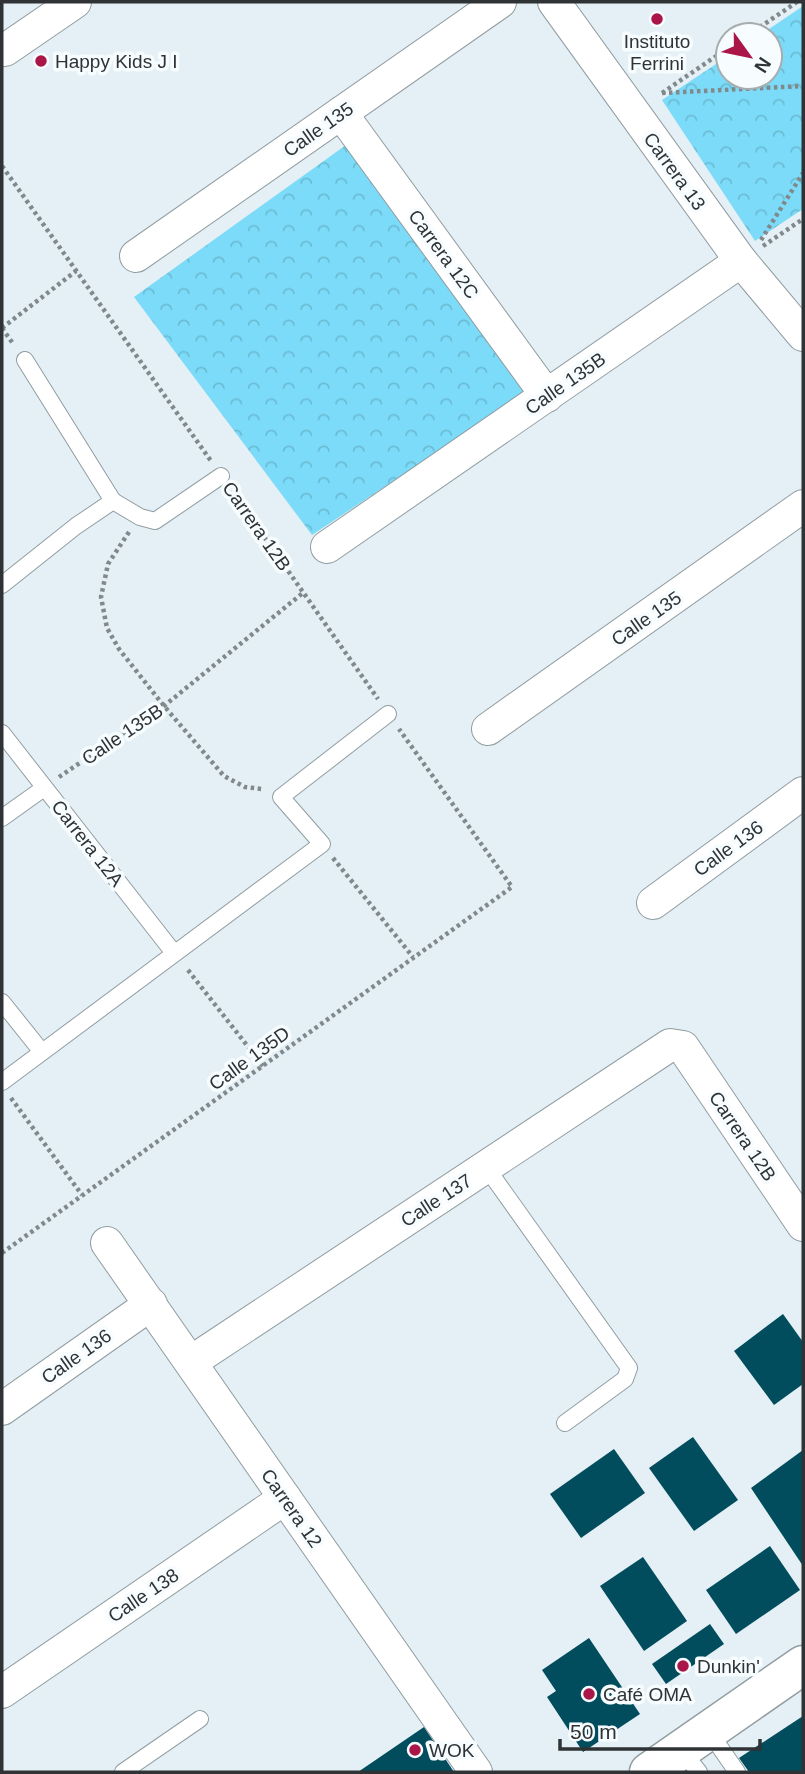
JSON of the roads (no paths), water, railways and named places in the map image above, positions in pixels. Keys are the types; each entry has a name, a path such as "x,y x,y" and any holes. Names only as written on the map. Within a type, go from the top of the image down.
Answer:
{"street":[{"path":"4,50 75,2"},
{"name":"Calle 135","path":"135,256 500,2"},
{"name":"Carrera 13","path":"554,2 632,113 747,257 803,335"},
{"name":"Carrera 12C","path":"341,113 547,396"},
{"name":"Calle 135B","path":"327,547 747,257"},
{"name":"Calle 135","path":"488,729 803,506"},
{"name":"Calle 136","path":"653,904 803,793"},
{"name":"Calle 137","path":"191,1362 670,1045 682,1047"},
{"name":"Carrera 12B","path":"682,1047 803,1225"},
{"name":"Carrera 12","path":"107,1243 476,1772"},
{"name":"Calle 136","path":"2,1409 150,1304"},
{"name":"Calle 138","path":"2,1692 285,1498"},
{"path":"649,1772 696,1751 803,1665"}],"lane":[{"path":"24,359 113,501 149,521 160,520 221,476"},
{"path":"2,585 76,526 113,501"},
{"path":"6,1090 42,1052 322,844 281,797 388,714"},
{"name":"Carrera 12A","path":"2,733 174,953"},
{"path":"2,818 44,788"},
{"path":"2,1002 42,1052"},
{"path":"486,1167 629,1368 625,1379 565,1423"},
{"path":"123,1772 200,1719"},
{"path":"696,1751 737,1772"}],"place":[{"name":"Instituto Ferrini","path":"657,19"},
{"name":"Happy Kids J I","path":"41,61"},
{"name":"Dunkin'","path":"683,1666"},
{"name":"Café OMA","path":"589,1694"},
{"name":"WOK","path":"415,1750"}]}
